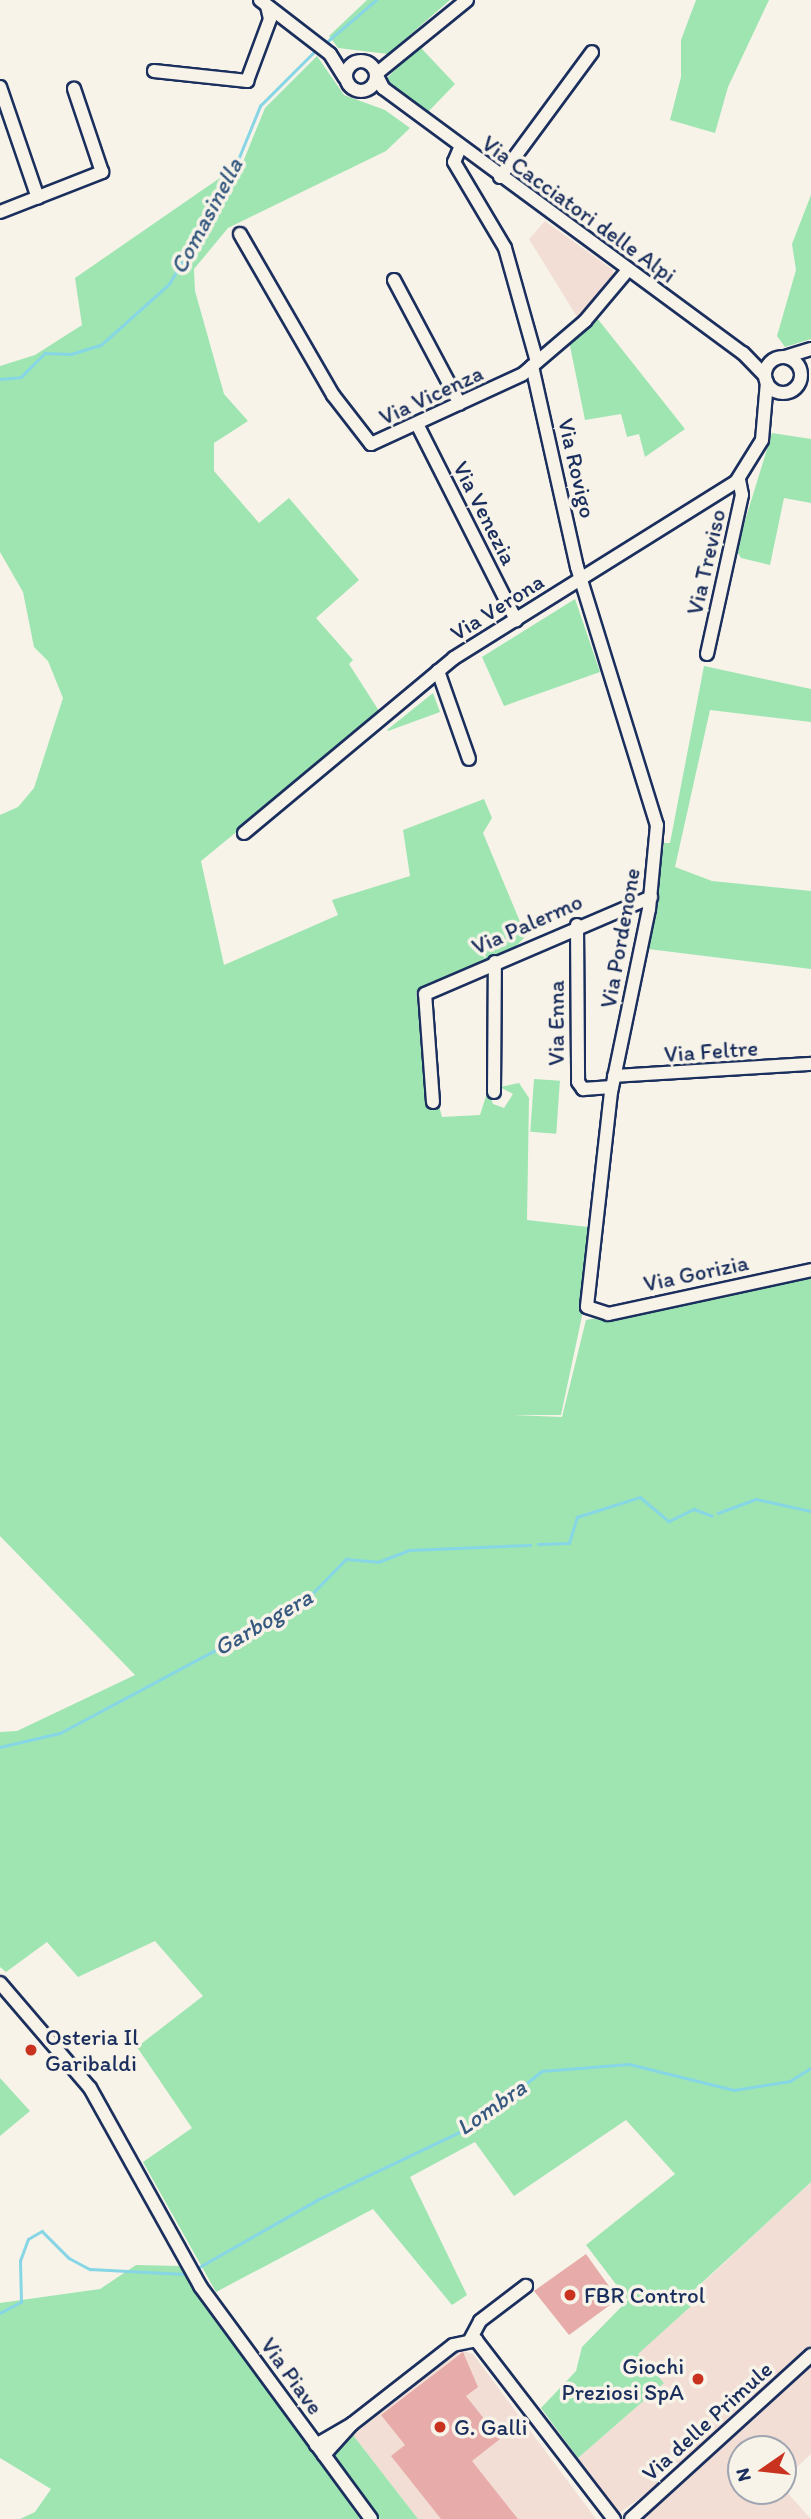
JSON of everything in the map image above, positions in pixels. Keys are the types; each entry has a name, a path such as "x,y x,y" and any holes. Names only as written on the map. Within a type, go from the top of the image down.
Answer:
{"street":[{"path":"362,91 376,74 467,0"},
{"path":"263,45 264,3"},
{"name":"Via Cacciatori delle Alpi","path":"264,3 330,54 345,78 362,91 391,98"},
{"path":"154,71 246,82 263,45 278,23 288,22"},
{"path":"500,177 592,52"},
{"name":"Via Cacciatori delle Alpi","path":"330,54 362,62 376,74 391,98 744,353 766,379 789,392"},
{"path":"345,78 362,62 394,61"},
{"path":"0,87 38,198"},
{"path":"0,212 102,172 74,89"},
{"name":"Via Rovigo","path":"460,148 454,162 505,248 582,579"},
{"name":"Via Vicenza","path":"240,234 366,442 374,444 460,404 534,364 585,321 628,270"},
{"path":"394,280 460,404"},
{"path":"766,379 781,358 811,349"},
{"name":"Via Cacciatori delle Alpi","path":"744,353 781,358"},
{"path":"789,392 801,377 811,357"},
{"path":"781,358 797,363 801,377"},
{"name":"Via Verona","path":"244,833 438,671 739,479 757,452 766,422 766,379"},
{"name":"Via Verona","path":"766,422 789,392"},
{"name":"Via Venezia","path":"417,424 516,620"},
{"name":"Via Treviso","path":"706,654 742,495 739,479"},
{"name":"Via Pordenone","path":"582,579 655,811 651,897 613,1082 590,1312"},
{"path":"438,671 469,759"},
{"name":"Via Palermo","path":"433,1102 423,996 577,925 651,897"},
{"name":"Via Enna","path":"577,925 578,1082 583,1089 613,1082"},
{"path":"494,1092 495,962"},
{"name":"Via Feltre","path":"613,1082 811,1064"},
{"name":"Via Gorizia","path":"590,1312 811,1270"},
{"name":"Via Piave","path":"0,1983 90,2088 182,2255 371,2519"},
{"path":"470,2340 480,2321 526,2286"},
{"path":"320,2450 453,2345 470,2340 485,2346 614,2519"},
{"name":"Via delle Primule","path":"631,2519 811,2355"}],"shaded area":[{"path":"545,221 613,270 614,278 579,320 529,239"},
{"path":"811,2182 811,2346 681,2466 675,2461 657,2477 660,2484 619,2513 578,2458 664,2383 637,2354 700,2298 694,2291"},
{"path":"460,2350 473,2354 596,2519 418,2519 353,2435"},
{"path":"811,2367 811,2454 797,2467 797,2435 736,2435"},
{"path":"727,2443 727,2505 797,2504 811,2519 643,2519"}],"green space":[{"path":"367,0 450,0 388,54 338,48 329,36"},
{"path":"696,0 769,0 728,87 715,133 670,120 681,77 681,40"},
{"path":"428,37 422,49 455,84 427,113 385,80"},
{"path":"317,56 344,95 385,110 410,128 386,151 228,228 194,269 195,291 224,394 248,421 214,443 214,471 259,523 289,498 359,580 316,618 353,660 349,664 381,714 201,861 224,965 338,915 332,900 410,876 403,830 484,799 492,818 483,833 526,936 513,949 416,992 429,1101 438,1102 442,1117 480,1115 488,1090 493,1104 504,1108 513,1094 500,1087 519,1083 529,1098 527,1220 588,1227 582,1316 561,1415 512,1415 562,1417 586,1320 811,1277 811,2182 694,2290 700,2298 638,2354 664,2383 578,2458 541,2408 576,2371 582,2347 628,2300 586,2245 675,2174 626,2120 514,2196 475,2142 410,2177 467,2295 452,2305 373,2209 216,2292 143,2162 192,2128 137,2047 203,1996 155,1941 78,1977 47,1942 6,1972 0,1967 0,1732 17,1731 135,1675 0,1536 0,815 18,807 34,788 63,698 48,661 34,647 23,592 0,552 0,366 35,355 82,325 75,278 243,162 265,108"},
{"path":"811,195 811,339 785,347 777,336 796,270 792,244"},
{"path":"597,318 685,429 645,457 639,434 627,437 621,414 585,420 569,341"},
{"path":"772,433 811,439 811,503 784,498 770,565 741,558 736,550"},
{"path":"575,599 600,672 504,706 482,657"},
{"path":"704,666 811,689 811,722 710,710 675,867 712,881 811,891 811,969 648,949 664,843 670,843"},
{"path":"433,693 440,712 387,730"},
{"path":"534,1079 560,1081 556,1134 530,1132"},
{"path":"0,2078 30,2111 0,2136"},
{"path":"136,2265 179,2266 360,2519 20,2519 35,2512 51,2489 0,2458 0,2303 100,2289"},
{"path":"353,2435 418,2519 380,2519 334,2456"}],"building":[{"name":"FBR Control","path":"586,2254 611,2289 603,2295 610,2305 569,2335 534,2291"},
{"name":"G. Galli","path":"463,2352 478,2387 466,2396 500,2439 472,2461 518,2519 441,2519 391,2456 405,2445 381,2415"}],"waterway":[{"name":"Comasinella","path":"328,41 376,0"},
{"name":"Comasinella","path":"0,379 21,377 45,353 71,354 101,345 169,284 226,189 260,106 313,53"},
{"name":"Garbogera","path":"538,1544 569,1543 577,1517 640,1497 669,1521 694,1509 712,1516"},
{"name":"Garbogera","path":"718,1513 756,1499 811,1511"},
{"name":"Garbogera","path":"0,1747 60,1733 302,1604 346,1559 378,1562 409,1550 530,1545"},
{"name":"Lombra","path":"194,2270 317,2200 474,2125 542,2071 629,2064 734,2090 790,2081 811,2068"},
{"name":"Lombra","path":"0,2313 21,2302 20,2261 28,2239 42,2231 69,2258 90,2269 185,2274"}],"place":[{"name":"Osteria Il Garibaldi","path":"31,2050"},
{"name":"FBR Control","path":"570,2295"},
{"name":"Giochi Preziosi SpA","path":"698,2379"},
{"name":"G. Galli","path":"440,2427"}]}
